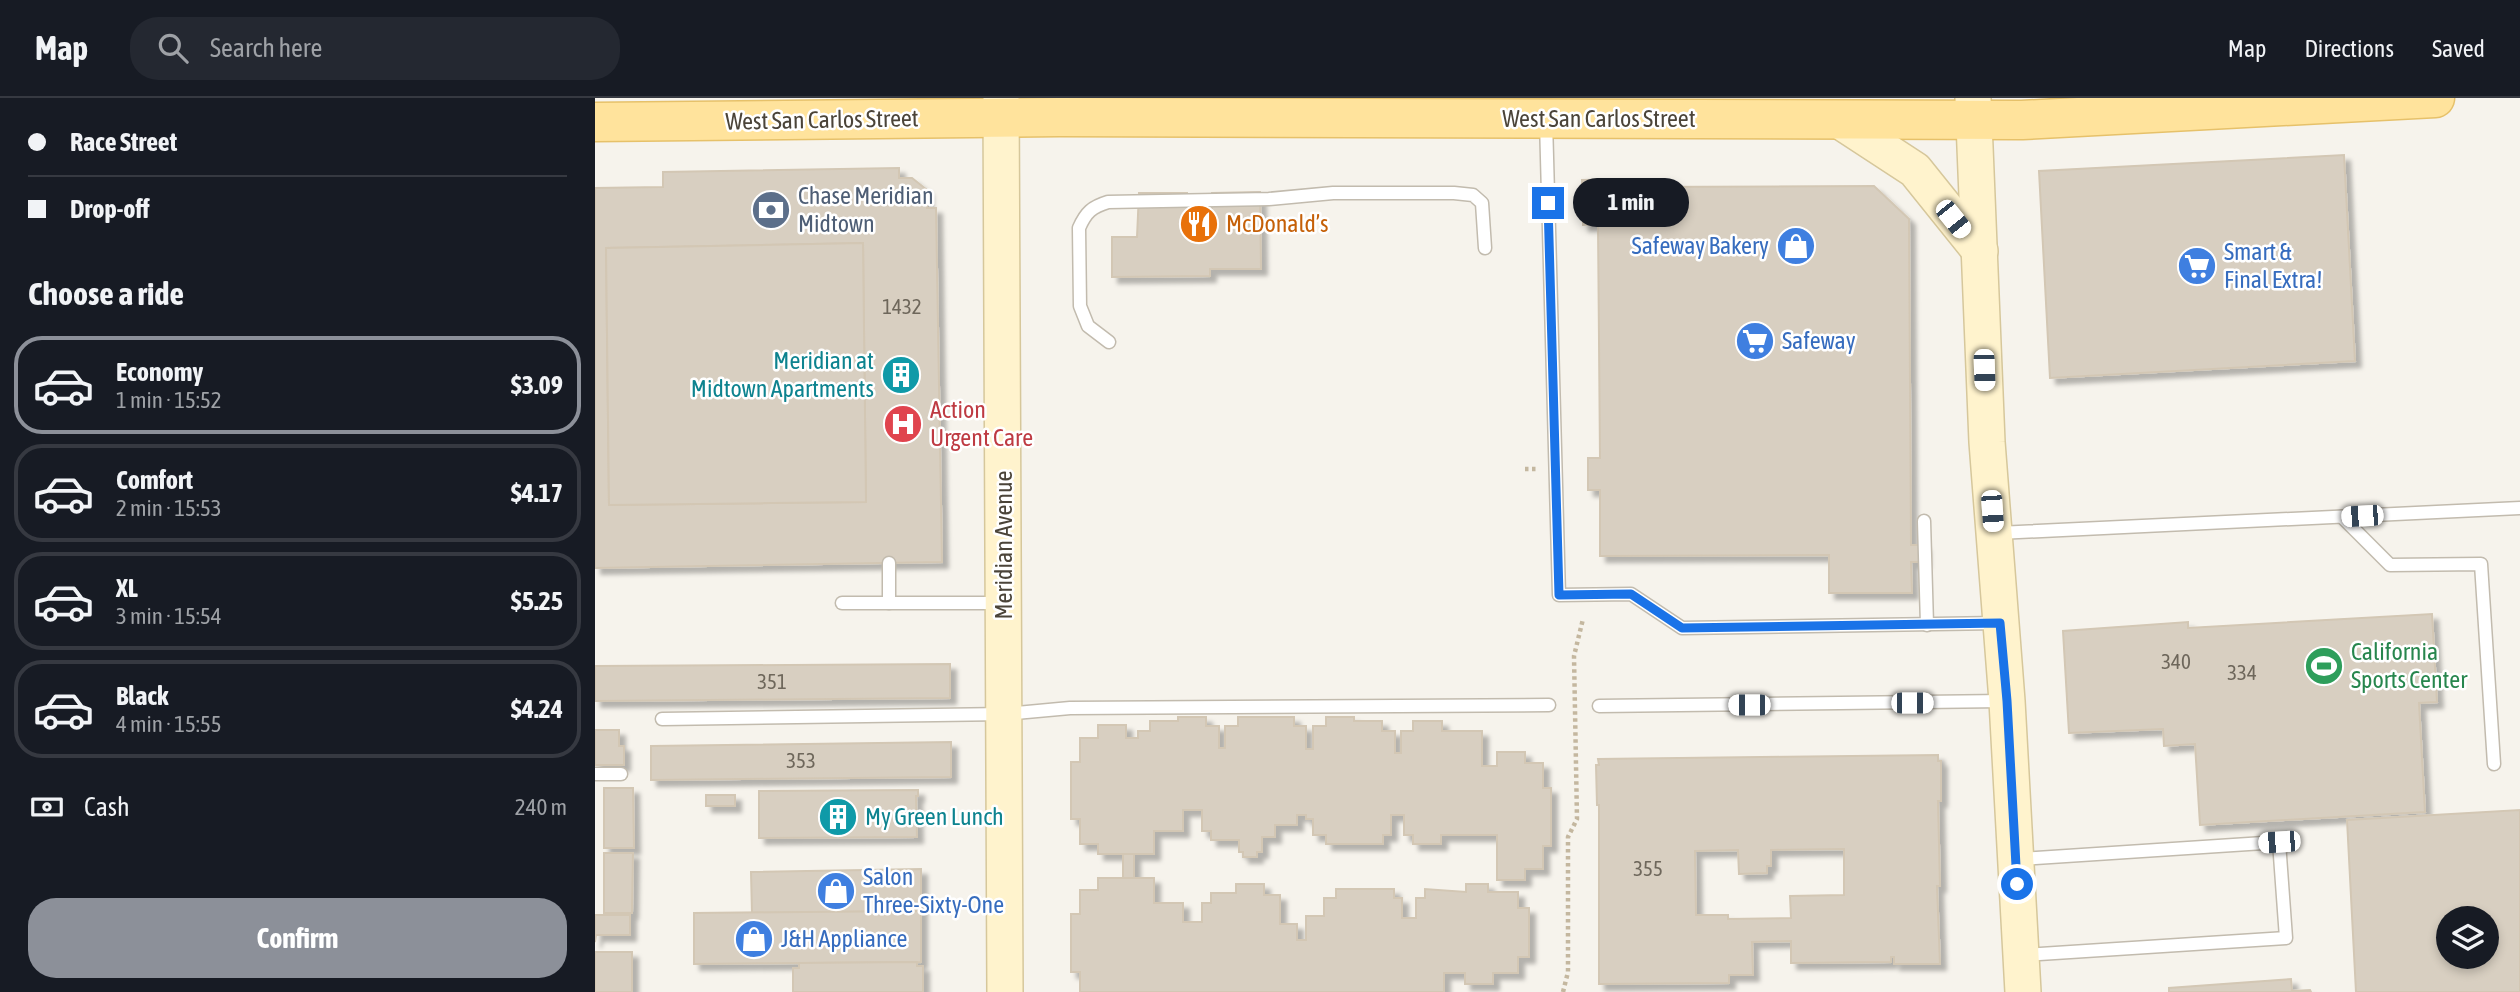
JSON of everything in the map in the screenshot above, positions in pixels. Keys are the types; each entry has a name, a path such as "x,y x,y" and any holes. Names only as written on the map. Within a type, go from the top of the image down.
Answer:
{"main road":[{"name":"West San Carlos Street","path":"595,122 1001,108 1546,118 1837,119 1975,109 2022,120 2435,98"},
{"name":"Meridian Avenue","path":"1001,108 1005,992"},
{"path":"1975,109 1987,442 2007,701 2023,992"},
{"path":"1837,119 1899,157 1915,170 1980,251"}],"lane":[{"path":"1546,118 1559,595 1631,594 1682,628 2000,623"},
{"path":"1109,342 1088,326 1080,306 1079,228 1083,217 1092,208 1108,202 1269,199 1333,193 1454,192 1473,195 1482,203 1485,248"},
{"path":"1994,533 2520,508"},
{"path":"2342,517 2390,565 2481,564 2494,764"},
{"path":"1924,521 1927,625"},
{"path":"888,603 889,563"},
{"path":"842,603 1004,603"},
{"path":"1599,706 2007,701"},
{"path":"662,719 1005,714 1070,708 1549,705"},
{"path":"595,775 621,774"},
{"path":"2016,860 2279,842 2286,938 2021,955"}],"path":[{"path":"1563,992 1568,972 1568,837 1577,819 1574,656 1583,618"}],"building":[{"name":"Smart & Final Extra!","path":"2344,155 2355,361 2050,378 2039,171"},
{"name":"Meridian at Midtown Apartments","path":"899,168 899,178 912,178 927,190 927,208 936,208 942,562 595,568 595,188 663,187 663,172","holes":["863,243 866,502 609,505 606,248"]},
{"name":"Safeway","path":"1630,179 1630,187 1874,186 1909,219 1911,545 1924,545 1924,562 1911,562 1912,593 1829,593 1829,555 1600,556 1600,490 1588,490 1588,458 1600,458 1598,224 1583,225 1582,180"},
{"name":"McDonald’s","path":"1260,192 1261,269 1210,269 1210,276 1112,277 1112,237 1137,237 1139,193 1187,193 1187,211 1212,211 1212,193"},
{"path":"863,243 866,502 609,505 606,248"},
{"path":"2432,614 2437,702 2419,703 2425,812 2200,825 2195,744 2164,746 2163,729 2069,733 2063,631 2188,622 2188,628"},
{"path":"950,664 950,698 595,701 595,666"},
{"path":"1178,717 1206,717 1206,726 1219,726 1219,748 1225,748 1225,726 1238,726 1238,717 1294,717 1294,726 1306,726 1306,749 1313,749 1313,726 1326,726 1326,717 1382,721 1382,731 1395,731 1395,753 1401,753 1401,731 1413,731 1413,721 1442,721 1442,731 1482,731 1482,766 1497,766 1497,752 1525,752 1525,763 1543,763 1543,788 1551,788 1551,846 1543,846 1543,869 1525,869 1525,880 1497,880 1497,835 1441,835 1441,844 1413,844 1413,835 1404,835 1404,815 1391,815 1391,835 1383,835 1383,844 1326,844 1326,835 1313,835 1313,819 1306,819 1306,815 1297,815 1297,825 1275,825 1275,837 1262,837 1262,852 1257,852 1257,857 1243,857 1243,852 1239,852 1239,840 1211,840 1211,831 1202,831 1202,810 1183,810 1183,831 1154,831 1154,854 1098,854 1098,844 1080,844 1080,819 1071,819 1071,762 1080,762 1080,738 1098,738 1098,725 1126,725 1126,738 1138,738 1138,731 1150,731 1150,721 1178,721"},
{"path":"595,730 619,730 619,746 624,746 624,765 595,765"},
{"path":"951,742 951,777 651,780 651,746"},
{"path":"1938,755 1938,761 1941,761 1941,801 1938,801 1940,886 1937,886 1940,964 1894,964 1894,957 1891,957 1891,962 1791,963 1791,941 1752,942 1753,975 1729,975 1729,983 1599,984 1598,759","holes":["1844,849 1844,895 1790,896 1791,918 1728,919 1728,915 1696,915 1695,851 1738,850 1739,874 1767,873 1767,866 1771,866 1771,850"]},
{"path":"604,788 633,788 634,848 604,848"},
{"name":"My Green Lunch","path":"918,790 917,837 759,838 759,791"},
{"path":"706,795 735,795 735,806 706,806"},
{"path":"2520,810 2520,992 2356,992 2347,820"},
{"path":"604,853 633,853 632,913 604,913"},
{"path":"1123,854 1134,854 1134,878 1123,878"},
{"name":"Salon Three-Sixty-One","path":"921,869 921,911 752,913 751,872"},
{"path":"1098,878 1154,878 1154,903 1183,903 1183,922 1202,922 1202,903 1211,903 1211,893 1236,893 1236,884 1264,884 1264,895 1280,895 1280,924 1297,924 1297,940 1306,940 1306,916 1324,916 1324,898 1336,898 1336,889 1394,889 1394,898 1402,898 1402,918 1416,918 1416,898 1425,898 1425,889 1466,892 1466,884 1488,884 1488,892 1518,892 1518,908 1529,908 1529,957 1518,957 1518,973 1493,973 1493,984 1465,984 1465,973 1444,973 1444,992 1080,992 1080,972 1071,972 1071,914 1080,914 1080,890 1098,890"},
{"path":"921,911 921,962 694,964 694,913"},
{"path":"595,915 630,915 630,935 596,935 595,942"},
{"path":"595,952 632,952 632,992 595,992"},
{"path":"917,962 917,966 923,966 923,992 793,992 793,968 799,968 799,963"},
{"path":"2291,979 2292,991 2311,992 2169,992 2169,988"}],"place":[{"name":"Chase Meridian Midtown","path":"771,210"},
{"name":"McDonald’s","path":"1199,224"},
{"name":"Safeway Bakery","path":"1796,246"},
{"name":"Smart & Final Extra!","path":"2197,266"},
{"name":"Safeway","path":"1755,341"},
{"name":"Meridian at Midtown Apartments","path":"901,375"},
{"name":"Action Urgent Care","path":"903,424"},
{"name":"California Sports Center","path":"2324,666"},
{"name":"My Green Lunch","path":"838,817"},
{"name":"Salon Three-Sixty-One","path":"836,891"},
{"name":"J&H Appliance","path":"754,939"}],"route":[{"path":"1548,203 1559,595 1631,594 1682,628 2000,623 2017,884"}]}
